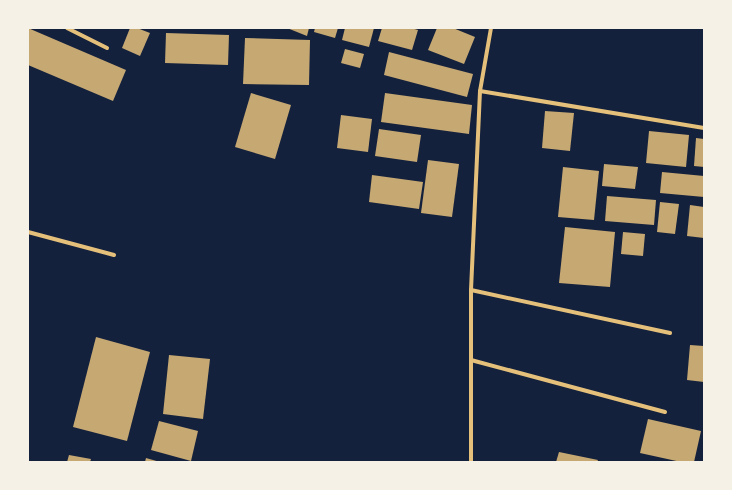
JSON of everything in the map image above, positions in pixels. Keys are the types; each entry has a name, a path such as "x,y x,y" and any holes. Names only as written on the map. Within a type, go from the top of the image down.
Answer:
{"street":[{"path":"67,28 107,48"},
{"path":"472,462 471,290 480,91 491,28"},
{"path":"480,91 704,128"},
{"path":"28,232 114,256"},
{"path":"471,290 670,333"},
{"path":"471,360 665,412"}],"building":[{"path":"28,28 126,70 113,101 28,65"},
{"path":"130,28 137,28 150,33 140,56 122,48"},
{"path":"287,28 309,28 307,36"},
{"path":"315,28 338,28 335,38 314,32"},
{"path":"345,28 374,28 369,47 342,40"},
{"path":"382,28 411,28 418,30 412,50 378,41"},
{"path":"437,28 453,28 475,37 464,64 428,50"},
{"path":"166,33 229,35 228,65 165,63"},
{"path":"245,38 310,40 309,85 243,84"},
{"path":"345,49 364,54 360,68 341,63"},
{"path":"389,52 473,74 467,97 384,75"},
{"path":"251,93 291,105 275,159 235,147"},
{"path":"385,93 472,105 469,134 381,122"},
{"path":"545,111 574,113 570,151 542,148"},
{"path":"341,115 372,119 368,152 337,148"},
{"path":"379,129 421,135 417,162 375,156"},
{"path":"649,131 689,135 686,167 646,163"},
{"path":"696,138 704,139 704,167 694,166"},
{"path":"428,160 459,164 452,217 421,213"},
{"path":"604,164 638,167 635,189 602,186"},
{"path":"563,167 599,171 594,220 558,217"},
{"path":"662,172 704,176 704,197 660,193"},
{"path":"372,175 423,182 419,209 369,202"},
{"path":"607,196 656,200 654,225 605,221"},
{"path":"660,202 679,204 675,234 657,232"},
{"path":"690,205 704,207 704,238 687,236"},
{"path":"565,227 615,232 610,287 559,283"},
{"path":"623,232 645,234 643,256 621,254"},
{"path":"96,337 150,352 127,441 73,427"},
{"path":"690,345 704,346 704,382 687,380"},
{"path":"169,355 210,359 203,419 163,414"},
{"path":"648,419 701,431 694,462 681,462 640,453"},
{"path":"159,421 198,431 191,461 151,450"},
{"path":"559,452 598,460 597,462 556,462"},
{"path":"69,455 91,459 90,462 67,462"},
{"path":"146,458 160,462 145,462"}]}
